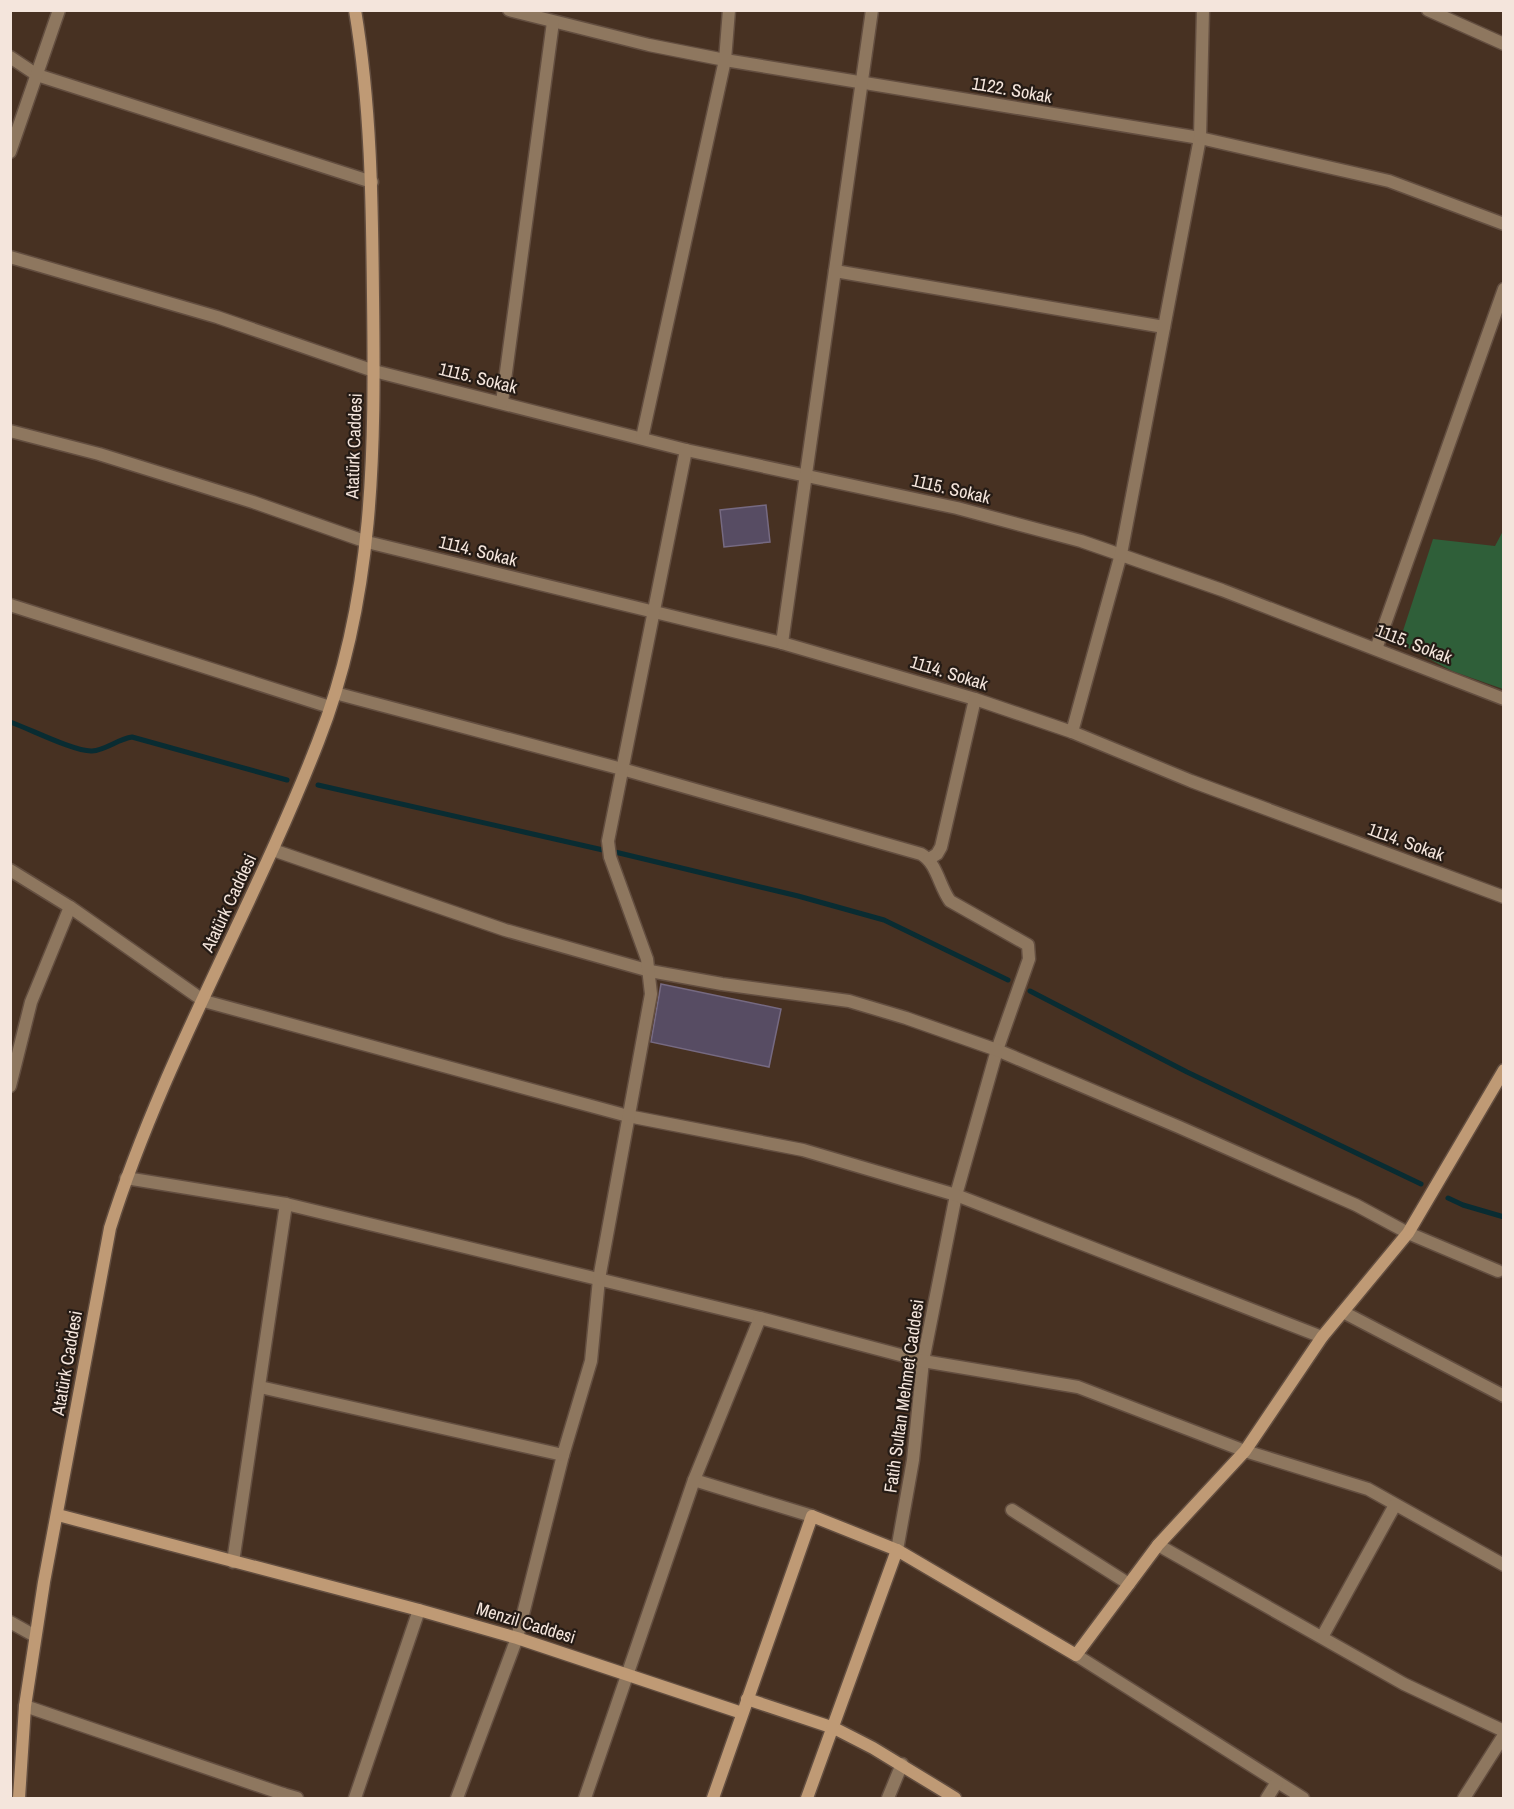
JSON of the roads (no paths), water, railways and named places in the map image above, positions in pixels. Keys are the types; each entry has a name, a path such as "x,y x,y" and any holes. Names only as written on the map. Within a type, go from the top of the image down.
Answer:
{"street":[{"path":"10,152 59,10"},
{"name":"Atatürk Caddesi","path":"19,1798 25,1706 35,1636 110,1228 126,1178 157,1097 273,850 335,693 354,622 367,542 374,371 372,182 368,103 355,10"},
{"name":"1122. Sokak","path":"509,10 725,60 1200,138 1389,181 1503,224"},
{"path":"642,438 725,60 729,10"},
{"path":"782,644 872,10"},
{"path":"1072,732 1121,554 1200,138 1203,10"},
{"path":"1428,10 1503,44"},
{"path":"502,402 553,22"},
{"path":"10,57 37,75 372,182"},
{"name":"1115. Sokak","path":"10,257 217,317 374,371 686,450 957,508 1121,554 1503,699"},
{"path":"835,272 1164,327"},
{"path":"1376,649 1503,289"},
{"name":"1114. Sokak","path":"10,431 110,458 253,502 367,542 782,644 975,699 1072,732 1191,781 1503,897"},
{"path":"457,1798 517,1638 564,1455 591,1361 599,1279 651,994 650,971 608,846 652,612 686,450"},
{"path":"10,605 330,707"},
{"path":"335,693 622,769 911,851 930,859 937,854 940,847 975,699"},
{"path":"273,850 505,930 650,971 722,984 849,1001 997,1050 1356,1205 1407,1233 1498,1271"},
{"name":"Fatih Sultan Mehmet Caddesi","path":"807,1798 897,1550 913,1460 923,1361 957,1195 997,1050 1029,959 1030,950 1022,940 950,901 941,890 930,859"},
{"path":"10,870 70,907 204,1001 628,1116 803,1150 957,1195 1323,1337"},
{"path":"10,1086 31,1002 70,907"},
{"path":"1076,1655 1158,1545 1245,1451 1323,1337 1407,1233 1503,1070"},
{"path":"126,1178 286,1204 760,1318 923,1361 1078,1387 1245,1451 1368,1489 1503,1565"},
{"path":"233,1562 286,1204"},
{"path":"1343,1312 1503,1396"},
{"path":"585,1798 694,1480 760,1318"},
{"path":"260,1387 564,1455"},
{"path":"694,1480 812,1516 897,1550 1076,1655 1303,1798"},
{"path":"1322,1637 1395,1504"},
{"path":"1012,1510 1129,1584"},
{"name":"Menzil Caddesi","path":"58,1515 517,1638 742,1713"},
{"path":"713,1798 740,1727 742,1713 812,1516"},
{"path":"1158,1545 1404,1684 1503,1733 1464,1798"},
{"path":"355,1798 419,1610"},
{"path":"10,1622 35,1636"},
{"path":"747,1699 834,1728 902,1764 955,1798"},
{"path":"25,1706 283,1796 297,1798"},
{"path":"888,1798 902,1764"},
{"path":"1267,1798 1277,1782"}],"waterway":[{"path":"10,722 63,744 84,750 97,750 132,737 287,780"},
{"path":"318,785 603,850"},
{"path":"615,852 798,896 884,920 1008,980"},
{"path":"1030,991 1187,1072 1421,1184"},
{"path":"1448,1198 1463,1205 1504,1217"}]}
